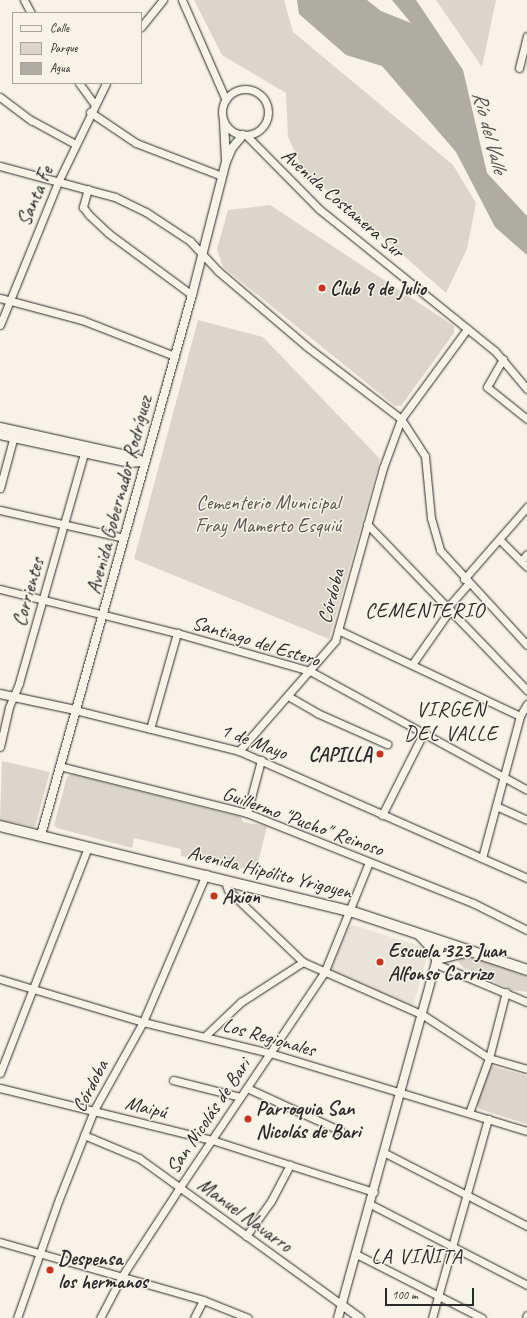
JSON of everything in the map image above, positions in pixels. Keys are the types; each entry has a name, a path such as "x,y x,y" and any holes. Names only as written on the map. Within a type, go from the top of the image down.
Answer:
{"main road":[{"name":"Avenida Hipólito Yrigoyen","path":"0,826 206,874 350,911 527,970"},
{"path":"415,932 428,943 437,961 457,952 470,951"}],"street":[{"path":"24,0 30,12"},
{"path":"142,26 163,0"},
{"path":"182,0 226,100"},
{"path":"519,68 527,36"},
{"path":"80,84 94,104"},
{"name":"Santa Fe","path":"0,325 59,180 90,112 105,84"},
{"path":"245,90 254,91 265,101 268,110 265,123 259,130 245,135 233,132 224,122 222,111 226,100 232,94 245,90"},
{"path":"0,97 31,120 75,144"},
{"path":"90,112 136,142 222,176"},
{"name":"Avenida Gobernador Rodríguez","path":"224,122 226,162"},
{"name":"Avenida Gobernador Rodríguez","path":"41,835 59,766 103,616 203,255 226,162 232,148 245,135"},
{"name":"Avenida Costanera Sur","path":"245,135 319,209 503,359 527,389"},
{"path":"0,166 59,180 130,202 190,241 218,271 306,346 402,419 425,456 431,518 440,550 466,581 527,645"},
{"path":"88,189 83,207 89,215 108,233 192,295"},
{"path":"0,298 82,320 175,356"},
{"name":"Córdoba","path":"239,751 335,641 383,468 402,419 467,329"},
{"path":"503,359 487,387 527,419"},
{"path":"0,427 15,434 85,449 131,456 145,462"},
{"path":"0,435 15,434"},
{"path":"0,488 15,434"},
{"name":"Corrientes","path":"0,747 13,697 85,449"},
{"path":"413,663 466,581 527,507"},
{"path":"0,510 124,538"},
{"path":"367,524 527,690"},
{"path":"500,540 527,567"},
{"path":"522,561 527,554"},
{"name":"Santiago del Estero","path":"0,589 103,616 177,633 310,671 502,777 526,788"},
{"path":"338,630 413,663 520,716"},
{"path":"150,729 177,633"},
{"name":"1 de Mayo","path":"0,694 75,710 239,751 527,878"},
{"path":"288,696 317,713 387,744"},
{"path":"482,858 502,777 520,716 527,704"},
{"path":"382,815 423,734"},
{"path":"247,813 261,760"},
{"name":"Guillermo \"Pucho\" Reinoso","path":"59,766 247,813 473,903 527,930"},
{"path":"496,806 527,820"},
{"path":"0,1074 32,988 88,847"},
{"name":"San Nicolás de Bari","path":"100,1318 122,1276 324,973 369,862"},
{"name":"Córdoba","path":"17,1318 94,1110 143,1022 206,874"},
{"path":"224,879 228,890 304,962 324,973 423,1015 489,1058 527,1069"},
{"path":"338,1318 402,1092 442,941"},
{"path":"437,961 527,1002"},
{"path":"205,1036 241,1002 304,962"},
{"name":"Los Regionales","path":"0,980 32,988 143,1022 270,1053 527,1131"},
{"path":"469,1113 489,1058 506,992"},
{"path":"173,1080 240,1097"},
{"name":"Maipú","path":"0,1088 212,1140 374,1192"},
{"path":"247,1088 341,1131"},
{"path":"432,1318 488,1119"},
{"name":"Manuel Navarro","path":"84,1135 139,1158 342,1305"},
{"path":"385,1153 527,1226"},
{"path":"246,1236 271,1201 290,1165"},
{"path":"370,1204 527,1285"},
{"path":"0,1242 41,1252 203,1300 248,1318"},
{"path":"356,1254 482,1318"},
{"path":"194,1318 203,1300"},
{"path":"342,1305 360,1318"}],"shaded area":[{"name":"Escuela 323 Juan Alfonso Carrizo","path":"353,925 423,947 427,956 414,1003 411,1005 334,972 332,967 348,928"}],"green space":[{"path":"194,0 284,0 293,32 453,165 476,203 467,249 446,293 352,210 304,172 288,137 286,93 222,55"},
{"path":"436,0 496,0 482,67"},
{"name":"Club 9 de Julio","path":"270,205 454,326 454,333 401,406 395,406 223,267 217,249 228,210"},
{"name":"Cementerio Municipal Fray Mamerto Esquiú","path":"198,320 263,337 380,459 329,639 134,559"},
{"path":"2,761 50,772 35,827 0,820"},
{"path":"71,774 241,817 243,822 267,826 256,871 181,856 181,849 134,838 132,848 57,828 54,825 67,777"},
{"path":"467,956 527,976 527,992 512,990 464,968 458,962 460,958"},
{"path":"492,1066 527,1076 527,1124 479,1109 476,1103 486,1068"}],"water":[{"path":"297,0 367,0 381,11 411,23 392,0 416,0 463,70 487,173 527,216 527,255 495,227 456,152 382,66 346,55 299,14"}],"place":[{"name":"Club 9 de Julio","path":"322,288"},
{"name":"CAPILLA","path":"380,754"},
{"name":"Axion","path":"214,896"},
{"name":"Escuela 323 Juan Alfonso Carrizo","path":"380,962"},
{"name":"Parroquia San Nicolás de Bari","path":"248,1119"},
{"name":"Despensa los hermanos","path":"50,1270"}],"district":[{"name":"CEMENTERIO","path":"425,610"},
{"name":"VIRGEN DEL VALLE","path":"451,721"},
{"name":"LA VIÑITA","path":"417,1256"}],"water label":[{"name":"Río del Valle","path":"490,132"}]}
